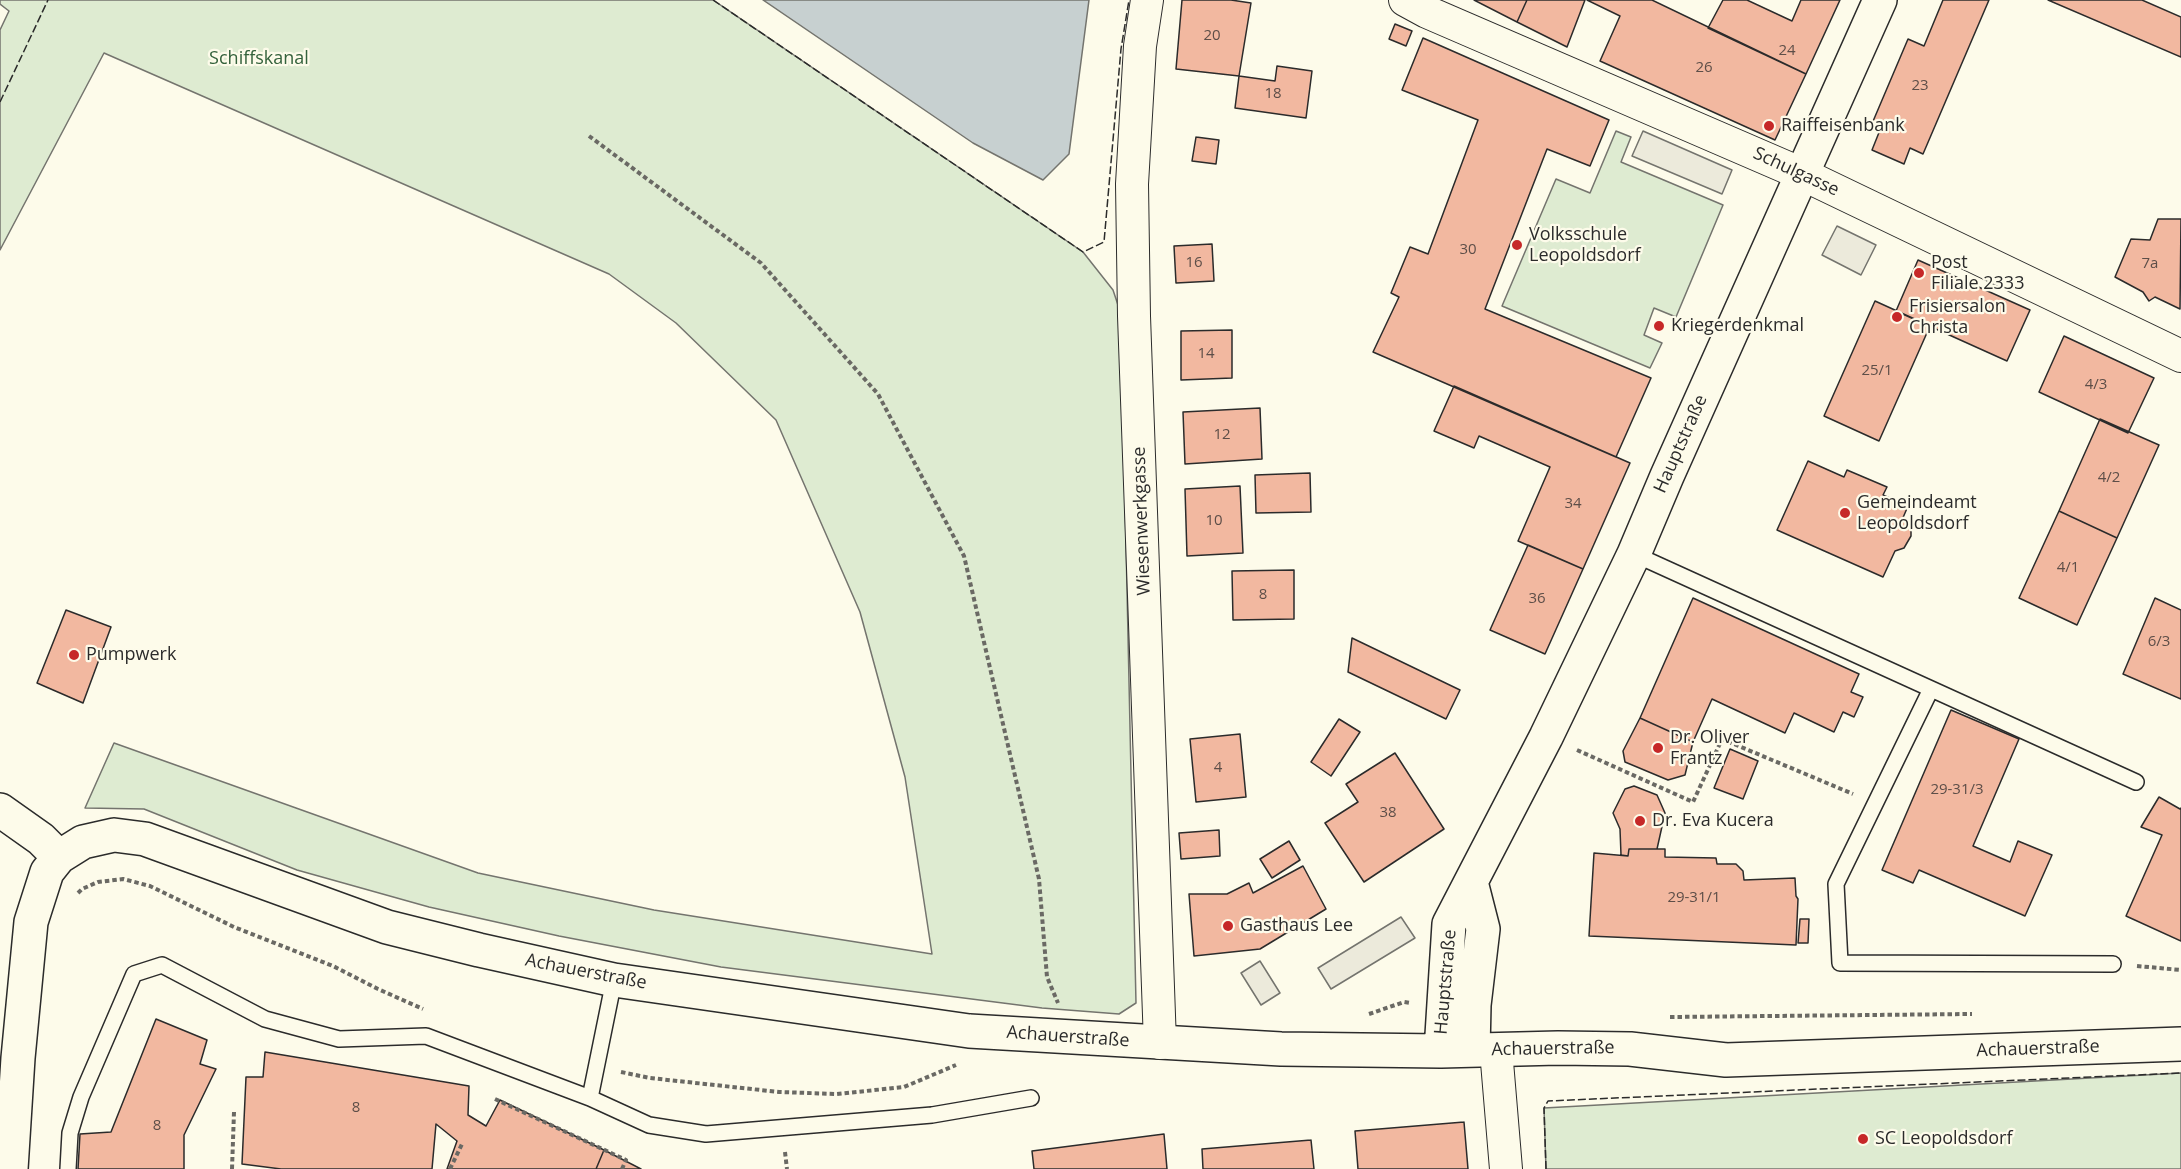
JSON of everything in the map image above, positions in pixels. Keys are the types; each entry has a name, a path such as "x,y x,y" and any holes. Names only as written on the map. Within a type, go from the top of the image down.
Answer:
{"street":[{"name":"Wiesenwerkgasse","path":"1147,0 1140,46 1132,184 1134,316 1160,1043"},
{"name":"Schulgasse","path":"1405,0 1426,12 1802,174 2181,356"},
{"name":"Hauptstraße","path":"1441,1051 1442,1004 1449,924 1546,737 1634,554 1880,0"},
{"path":"0,810 41,838 59,856 47,872 31,922 18,1058 11,1169"},
{"name":"Achauerstraße","path":"59,856 83,842 114,835 145,838 387,927 614,980 969,1031 1281,1049 1441,1051 1630,1049 1726,1060 2181,1044"},
{"name":"Hauptstraße","path":"1471,882 1483,929 1474,1005 1484,1050"},
{"path":"1484,1050 1506,1169"}],"lane":[{"path":"1634,554 2136,782"},
{"path":"1930,689 1836,884 1840,963 2113,964"},
{"path":"68,1169 70,1133 81,1097 134,974 162,964 265,1018 339,1039 426,1036 590,1098 649,1125 706,1134 933,1115 1031,1098"},
{"path":"590,1098 614,980"}],"path":[{"path":"589,136 761,263 878,394 964,556 1039,879 1047,977 1059,1005"},
{"path":"1546,737 1693,802 1722,739 1875,803"},
{"path":"75,897 82,889 98,882 123,879 150,886 234,927 333,966 425,1010"},
{"path":"2113,964 2181,970"},
{"path":"1361,1015 1404,1002 1442,1004"},
{"path":"1666,1017 1977,1014"},
{"path":"596,1067 650,1078 779,1092"},
{"path":"495,1099 626,1160 622,1169"},
{"path":"232,1169 234,1112"},
{"path":"450,1169 463,1142"}],"green space":[{"name":"Schiffskanal","path":"0,0 713,0 1083,252 1113,290 1121,314 1136,1003 1119,1014 1042,1008 721,967 559,936 429,907 297,870 144,809 85,808 114,743 478,873 654,910 932,954 905,777 860,612 776,420 676,323 609,274 104,53 0,250 0,30 9,11 0,4"},
{"path":"1616,131 1631,137 1621,162 1723,205 1676,317 1654,308 1644,335 1662,343 1650,368 1502,306 1556,179 1590,193"},
{"name":"SC Leopoldsdorf","path":"2181,1073 2181,1169 1546,1169 1544,1108"}],"shaded area":[{"path":"763,0 1089,0 1069,154 1043,180 973,143"},
{"path":"1643,131 1732,170 1722,194 1632,156"},
{"path":"1837,226 1876,245 1861,275 1822,255"},
{"path":"1401,917 1415,938 1331,989 1318,968"},
{"path":"1260,961 1280,993 1261,1005 1241,973"}],"building":[{"path":"1182,0 1231,0 1251,3 1239,76 1176,69"},
{"path":"1474,0 1527,0 1517,22"},
{"path":"1527,0 1585,0 1567,47 1517,22"},
{"path":"1587,0 1652,0 1806,74 1775,140 1600,61 1620,16"},
{"path":"1723,0 1747,0 1792,21 1801,0 1840,0 1806,74 1708,28"},
{"path":"1943,0 1989,0 1923,154 1910,148 1904,164 1872,150 1880,130 1871,126 1908,39 1924,46"},
{"path":"2048,0 2142,0 2181,17 2181,57"},
{"path":"1395,24 1412,31 1406,46 1389,39"},
{"path":"1423,38 1609,120 1590,166 1547,149 1485,309 1651,378 1616,457 1373,352 1399,297 1391,293 1410,247 1428,254 1478,120 1402,90"},
{"path":"1277,66 1312,71 1306,118 1235,108 1239,76 1275,81"},
{"path":"1196,137 1219,140 1216,164 1192,161"},
{"path":"2158,219 2181,219 2180,309 2155,297 2149,301 2143,292 2115,277 2131,239 2150,240"},
{"path":"1212,244 1214,281 1176,283 1174,246"},
{"path":"1918,260 2030,310 2007,361 1896,311"},
{"path":"1875,301 1930,326 1879,441 1824,416"},
{"path":"1232,330 1232,378 1181,380 1181,331"},
{"path":"2064,336 2154,378 2128,433 2039,392"},
{"path":"1454,386 1630,463 1583,569 1518,541 1550,467 1479,436 1474,448 1434,431"},
{"path":"1260,408 1262,459 1185,464 1183,412"},
{"path":"2100,419 2159,445 2117,538 2059,511"},
{"name":"Gemeindeamt Leopoldsdorf","path":"1808,461 1844,477 1847,470 1887,487 1883,495 1908,506 1902,520 1911,523 1911,536 1904,548 1895,551 1883,577 1777,530"},
{"path":"1310,473 1311,512 1256,513 1255,475"},
{"path":"1240,486 1243,553 1187,556 1185,489"},
{"path":"2059,511 2117,538 2077,625 2019,598"},
{"path":"1528,545 1583,569 1545,654 1490,630"},
{"path":"1294,570 1294,619 1233,620 1232,571"},
{"path":"1693,598 1859,674 1851,692 1863,697 1854,717 1843,712 1834,732 1794,713 1785,733 1712,699 1693,742 1640,718"},
{"path":"2155,598 2181,610 2181,699 2123,674"},
{"name":"Pumpwerk","path":"66,610 111,627 83,703 37,683"},
{"path":"1352,638 1460,690 1446,719 1348,672"},
{"path":"1951,710 2019,739 1973,846 2010,862 2018,841 2052,855 2025,916 1919,870 1913,883 1882,870"},
{"name":"Dr. Oliver Frantz","path":"1640,718 1693,742 1685,775 1668,780 1625,762 1623,751"},
{"path":"1339,719 1360,732 1331,776 1311,762"},
{"path":"1240,734 1246,797 1196,802 1190,739"},
{"path":"1730,749 1758,761 1743,799 1714,788"},
{"path":"1395,753 1444,829 1364,882 1325,823 1358,802 1346,784"},
{"name":"Dr. Eva Kucera","path":"1634,786 1657,795 1665,813 1657,849 1629,849 1628,856 1621,855 1620,829 1613,813 1625,789"},
{"path":"2159,797 2181,808 2181,941 2126,916 2162,835 2141,827"},
{"path":"1219,830 1220,856 1181,859 1179,833"},
{"path":"1289,841 1300,860 1272,878 1260,859"},
{"path":"1629,849 1665,849 1665,857 1716,858 1717,864 1736,864 1743,871 1744,880 1795,878 1798,899 1796,945 1589,936 1594,853 1628,856"},
{"path":"1303,866 1326,909 1260,949 1194,956 1189,894 1227,894 1249,883 1253,893"},
{"path":"1800,919 1809,919 1808,943 1798,943"},
{"path":"156,1019 207,1040 200,1064 216,1069 184,1135 184,1169 78,1169 80,1134 111,1132"},
{"path":"265,1052 469,1086 468,1115 486,1126 500,1100 604,1150 596,1169 447,1169 457,1141 436,1124 432,1169 281,1169 242,1164 246,1077 263,1077"},
{"path":"1464,1122 1468,1169 1358,1169 1355,1131"},
{"path":"1164,1134 1167,1169 1034,1169 1032,1151"},
{"path":"1311,1140 1314,1169 1203,1169 1202,1149"},
{"path":"604,1150 641,1169 596,1169"}],"fence":[{"path":"0,102 48,0"},
{"path":"713,0 1083,252 1104,242 1121,49 1129,0"},
{"path":"1546,1169 1544,1108 1548,1101 2181,1073"}],"place":[{"name":"Raiffeisenbank","path":"1769,126"},
{"name":"Volksschule Leopoldsdorf","path":"1517,245"},
{"name":"Post Filiale 2333","path":"1919,273"},
{"name":"Frisiersalon Christa","path":"1897,317"},
{"name":"Kriegerdenkmal","path":"1659,326"},
{"name":"Gemeindeamt Leopoldsdorf","path":"1845,513"},
{"name":"Pumpwerk","path":"74,655"},
{"name":"Dr. Oliver Frantz","path":"1658,748"},
{"name":"Dr. Eva Kucera","path":"1640,821"},
{"name":"Gasthaus Lee","path":"1228,926"},
{"name":"SC Leopoldsdorf","path":"1863,1139"}]}
